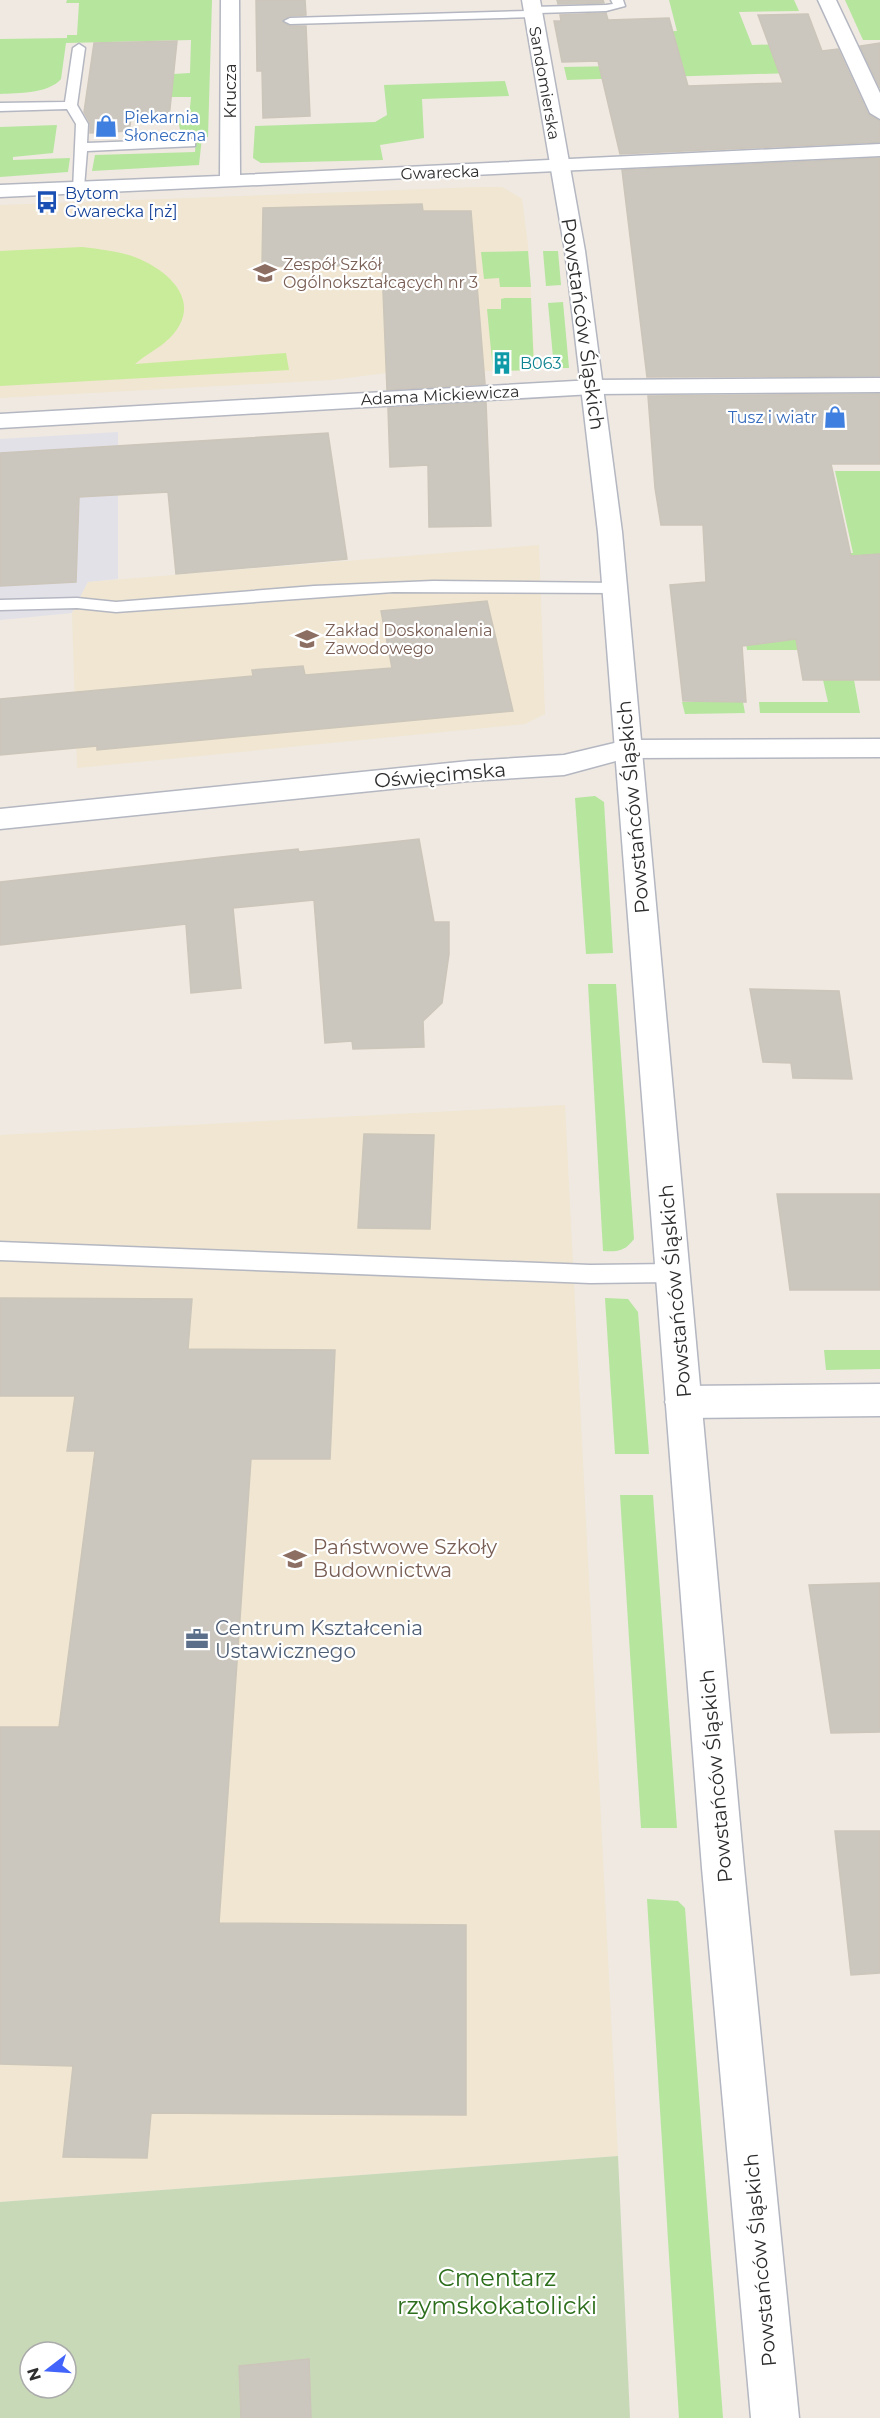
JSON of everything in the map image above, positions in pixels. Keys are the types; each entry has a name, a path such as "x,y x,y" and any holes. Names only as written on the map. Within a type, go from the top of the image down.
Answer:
{"street":[{"name":"Krucza","path":"230,0 230,181"},
{"path":"827,0 880,113"},
{"name":"Sandomierska","path":"532,8 560,167"},
{"name":"Gwarecka","path":"0,190 560,167 880,150"},
{"name":"Powstańców Śląskich","path":"560,167 575,251 585,352 593,387 615,588 724,1880 775,2418"},
{"name":"Adama Mickiewicza","path":"0,421 593,387 880,385"},
{"name":"Oświęcimska","path":"0,819 469,771 564,765 627,749 880,748"},
{"path":"683,1402 880,1400"}],"lane":[{"path":"290,21 532,8 606,8 618,6 617,0"},
{"path":"78,187 82,124 71,105 79,48"},
{"path":"0,107 71,105"},
{"path":"80,147 190,143"},
{"path":"0,605 77,603 116,607 351,588 437,585 552,590 615,588"},
{"path":"0,1251 590,1274 673,1273"}],"shaded area":[{"name":"Zespół Szkół Ogólnokształcących nr 3","path":"502,187 522,199 528,245 535,370 386,373 331,380 0,398 0,205"},
{"path":"118,432 118,579 88,582 72,613 0,620 0,439"},
{"name":"Zakład Doskonalenia Zawodowego","path":"539,545 545,714 525,724 77,768 72,613 88,582"},
{"name":"Państwowe Szkoły Budownictwa","path":"565,1105 618,2156 0,2202 0,1135"}],"green space":[{"path":"67,0 212,0 208,137 202,137 199,165 92,171 95,155 195,152 196,136 180,130 178,118 189,118 191,97 171,97 173,74 190,73 191,40 66,43 61,79 55,84 49,88 32,92 0,94 0,39 67,38 67,35 77,35 79,3 66,3"},
{"path":"669,0 794,0 799,11 739,12 752,45 813,43 824,72 567,80 564,67 618,66 609,33 677,31"},
{"path":"845,0 880,0 880,40 863,40"},
{"path":"505,81 509,96 422,99 424,138 380,145 383,160 261,163 253,158 255,126 375,122 387,115 384,85"},
{"path":"57,125 53,153 13,157 13,160 70,158 68,172 0,177 0,127"},
{"path":"82,247 120,253 143,261 164,274 180,292 184,303 184,314 175,333 135,364 286,353 289,370 0,386 0,251"},
{"path":"528,251 531,287 500,287 499,278 484,279 481,252"},
{"path":"543,251 558,251 561,285 546,286"},
{"path":"531,298 534,370 493,371 487,309 501,309 501,299"},
{"path":"563,302 569,368 554,368 548,303"},
{"path":"835,471 880,471 880,631 808,650 747,650 735,560 853,553"},
{"path":"823,680 854,680 860,713 760,713 759,702 828,702"},
{"path":"682,702 743,702 745,713 685,714"},
{"path":"595,796 604,802 613,953 586,954 575,798"},
{"path":"588,984 616,984 634,1239 621,1250 613,1251 603,1251"},
{"path":"605,1298 628,1299 638,1312 649,1454 615,1454"},
{"path":"824,1350 880,1350 880,1369 826,1370"},
{"path":"620,1495 653,1495 677,1828 641,1828"},
{"path":"647,1899 678,1901 685,1908 723,2418 679,2418"},
{"name":"Cmentarz rzymskokatolicki","path":"618,2156 630,2418 0,2418 0,2202"}],"building":[{"path":"256,0 305,0 306,15 289,16 282,22 290,26 306,26 310,116 263,118 262,71 257,71"},
{"path":"557,0 603,0 604,3 558,4"},
{"path":"606,13 608,20 669,18 688,86 783,83 758,15 808,14 822,51 838,49 868,114 880,121 880,142 620,154 598,61 562,62 554,21 561,21 560,15"},
{"path":"177,41 169,118 131,119 129,131 90,133 90,123 84,112 94,43"},
{"path":"880,43 880,88 860,46"},
{"path":"880,158 880,376 647,377 622,170"},
{"path":"422,204 423,211 471,211 485,384 387,390 382,266 262,266 263,208"},
{"path":"880,394 880,464 831,464 851,556 880,554 880,680 803,680 796,639 742,646 746,702 683,701 670,585 706,582 703,525 661,525 655,488 648,396"},
{"path":"486,402 491,526 429,527 428,465 390,467 388,408"},
{"path":"328,433 347,559 176,574 168,492 79,497 76,582 0,586 0,453"},
{"path":"487,601 513,711 97,750 97,746 0,755 0,699 253,676 252,670 303,666 305,675 392,668 381,611"},
{"path":"419,839 434,922 449,922 449,954 442,1003 423,1021 424,1047 353,1049 352,1041 325,1043 314,900 233,908 241,988 191,993 186,924 0,945 0,882 298,849 299,852"},
{"path":"750,989 839,991 852,1079 793,1078 791,1063 763,1062"},
{"path":"364,1134 434,1135 430,1229 358,1228"},
{"path":"777,1194 880,1194 880,1290 790,1290"},
{"path":"0,1298 192,1299 188,1349 335,1350 330,1459 251,1459 219,1923 466,1925 466,2115 151,2113 147,2158 63,2157 73,2066 0,2064 0,1727 59,1727 95,1451 67,1451 75,1396 0,1396"},
{"path":"880,1583 880,1732 831,1733 809,1585"},
{"path":"835,1831 880,1831 880,1973 851,1975"},
{"path":"309,2359 311,2418 241,2418 239,2366"}],"place":[{"name":"Piekarnia Słoneczna","path":"106,126"},
{"name":"Bytom Gwarecka [nż]","path":"47,202"},
{"name":"Zespół Szkół Ogólnokształcących nr 3","path":"265,273"},
{"name":"B063","path":"502,363"},
{"name":"Tusz i wiatr","path":"835,417"},
{"name":"Zakład Doskonalenia Zawodowego","path":"307,639"},
{"name":"Państwowe Szkoły Budownictwa","path":"295,1559"},
{"name":"Centrum Kształcenia Ustawicznego","path":"197,1639"}]}
